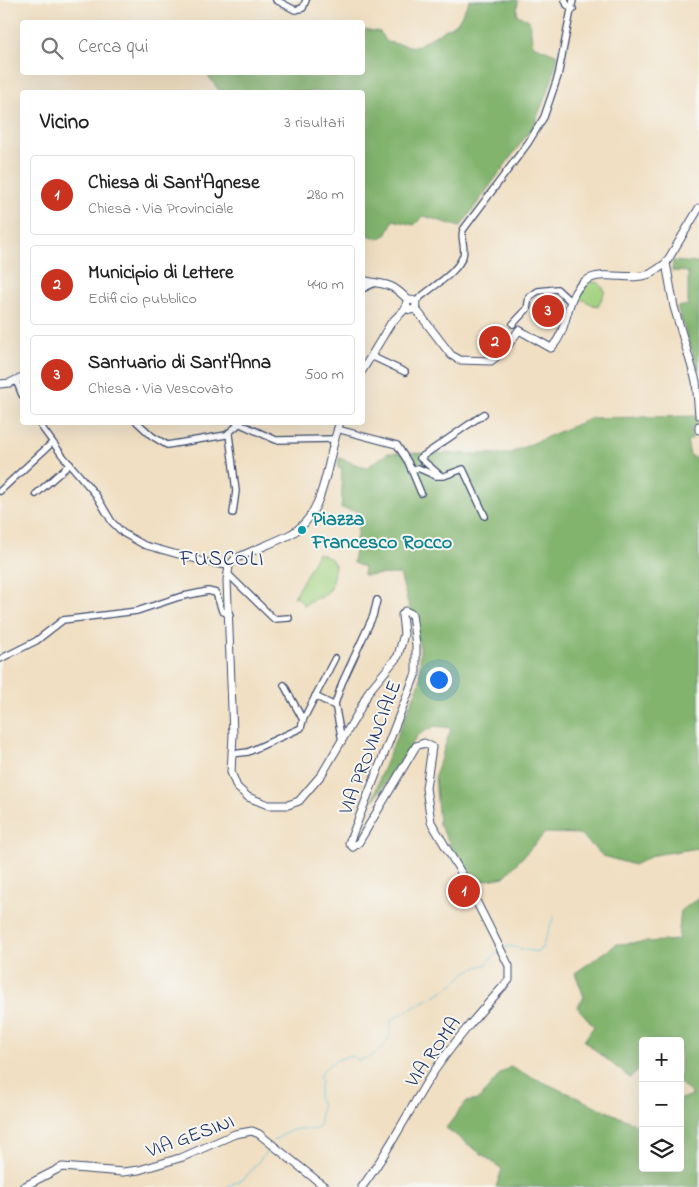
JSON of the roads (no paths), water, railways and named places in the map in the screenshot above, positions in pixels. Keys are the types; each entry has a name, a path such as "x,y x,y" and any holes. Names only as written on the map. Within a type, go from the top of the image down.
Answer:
{"street":[{"path":"276,0 295,10 303,8 306,0"},
{"path":"565,0 567,5 573,9"},
{"path":"365,366 391,323 455,268 464,250 461,236 463,230 528,142 544,117 558,76 573,9 573,0"},
{"path":"365,281 390,284 396,287 451,355 460,360 491,362 504,351 518,330 550,348 565,325 571,302 578,288 591,278 641,276 649,274 666,263 699,208"},
{"path":"666,263 674,307 696,380 699,416"},
{"path":"365,288 375,283"},
{"path":"513,324 529,305 529,297 538,291 557,290 571,302"},
{"path":"372,356 405,372"},
{"path":"0,384 19,379"},
{"path":"440,475 420,458 484,414"},
{"path":"40,425 96,495 112,522 132,540 229,570 274,619 289,618"},
{"path":"140,425 152,436 167,445 229,434 236,425"},
{"path":"239,425 276,440 334,440"},
{"path":"335,658 303,720 301,728 248,752 232,754 229,570 235,559 290,535 304,525 320,496 338,426 397,445 412,470 421,493"},
{"path":"229,434 236,491 233,513"},
{"path":"0,491 52,442"},
{"path":"36,494 70,464"},
{"path":"412,470 418,468 436,476 444,476 460,469 466,471 485,516"},
{"path":"0,659 36,641 63,620 137,611 179,597 208,591 216,593 222,612 230,615"},
{"path":"342,740 335,706 342,683 374,616 377,600"},
{"name":"VIA PROVINCIALE","path":"232,754 231,772 237,787 248,797 268,805 288,806 299,801 322,774 369,691 398,656 404,634 402,615 404,611 412,614 416,645 416,673 349,843 353,847 359,842 416,746 424,743 432,747 426,788 431,822 466,881 494,936"},
{"path":"284,685 303,720"},
{"path":"315,696 335,706"},
{"name":"VIA ROMA","path":"362,1187 389,1150 428,1082 476,1017 509,980 509,966 494,936"},
{"name":"VIA GESINI","path":"23,1187 62,1167 123,1172 139,1170 184,1157 235,1134 252,1131 259,1134 288,1156 325,1187"}],"waterway":[{"path":"503,949 509,946 536,952 542,948 554,916"},
{"path":"273,1142 292,1131 319,1127 322,1104 318,1098 321,1081 319,1077 329,1065 338,1060 353,1056 358,1060 371,1057 389,1039 391,1020 448,988 469,970 487,964 497,952"},
{"path":"227,1187 245,1178 271,1146"}],"place":[{"name":"Santuario di Sant'Anna","path":"548,311"},
{"name":"Municipio di Lettere","path":"495,342"},
{"name":"Piazza Francesco Rocco","path":"302,530"},
{"name":"Chiesa di Sant'Agnese","path":"464,891"}],"district":[{"name":"FUSCOLI","path":"222,558"}]}
